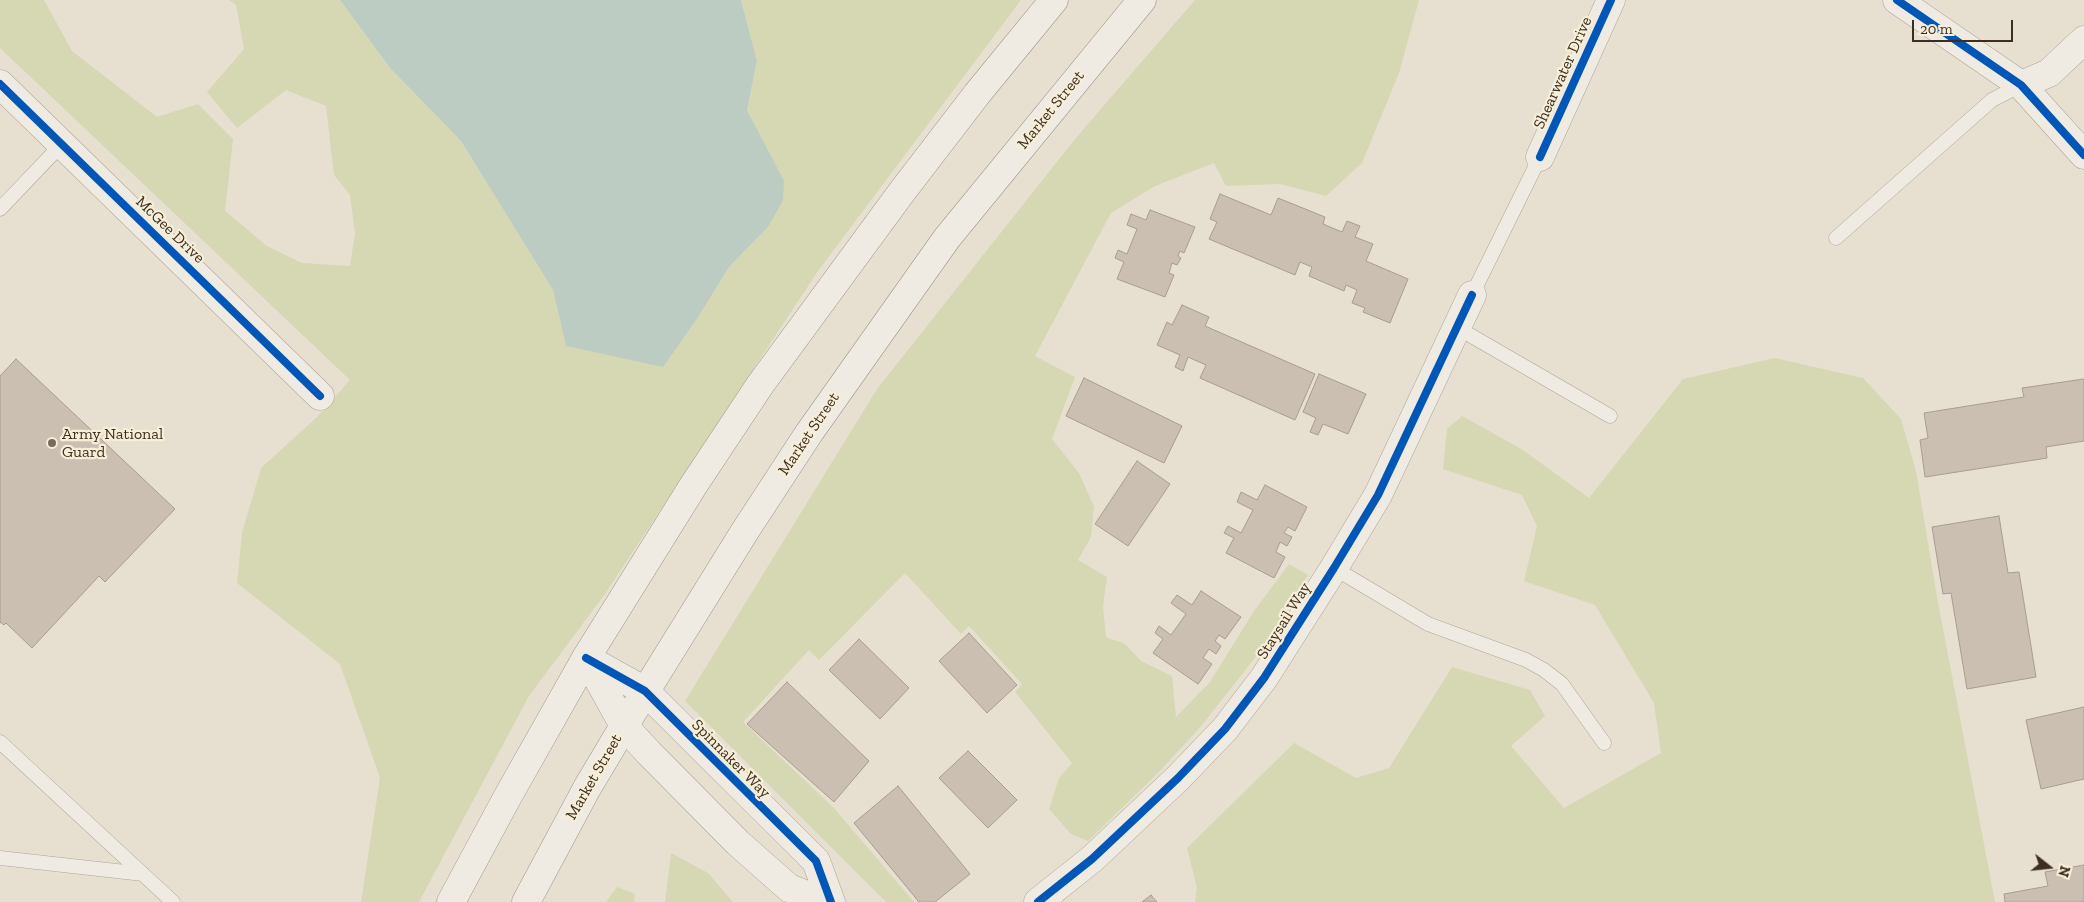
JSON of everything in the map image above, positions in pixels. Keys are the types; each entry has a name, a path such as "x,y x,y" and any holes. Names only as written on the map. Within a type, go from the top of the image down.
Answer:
{"street":[{"path":"451,902 586,658 688,494 760,385 901,193 977,94 1054,0"},
{"name":"Market Street","path":"526,902 587,788 624,726 750,523 809,433 877,334 947,238 1142,0"},
{"name":"Shearwater Drive","path":"1540,158 1611,0"},
{"path":"1897,0 2021,85 2084,155"},
{"path":"2021,85 2049,73 2084,40"},
{"name":"McGee Drive","path":"0,84 320,396"},
{"name":"Staysail Way","path":"1038,902 1092,859 1178,778 1225,728 1264,678 1334,568 1378,494 1472,295"},
{"path":"586,658 624,726 738,843 789,888 824,902"},
{"name":"Spinnaker Way","path":"586,658 645,692 816,861 831,902"}],"lane":[{"path":"1836,238 1992,100 2021,85"},
{"path":"0,209 62,144"},
{"path":"1472,295 1540,158"},
{"path":"1456,327 1610,416"},
{"path":"1334,568 1428,624 1526,660 1544,670 1562,684 1604,743"},
{"path":"0,742 173,902"},
{"path":"0,858 143,874"}],"green space":[{"path":"0,0 44,0 72,51 157,117 198,104 233,139 225,211 267,246 302,263 350,266 355,233 350,195 334,175 326,106 286,90 237,128 207,92 244,49 236,5 229,0 340,0 390,68 461,141 553,290 566,346 663,366 697,319 729,267 768,227 783,181 747,110 757,61 741,0 1021,0 818,271 605,594 529,696 419,902 361,902 380,778 340,664 237,583 242,533 261,468 317,417 350,380 0,48"},
{"path":"1195,0 1419,0 1399,73 1362,163 1326,196 1280,184 1226,186 1214,163 1155,186 1111,213 1035,356 1075,377 1052,439 1079,473 1094,507 1091,537 1078,560 1107,577 1103,606 1106,637 1125,644 1141,661 1172,676 1176,717 1210,682 1254,611 1289,564 1308,575 1261,650 1202,725 1159,772 1088,841 1071,834 1049,809 1059,778 1072,763 1015,692 1022,684 969,626 961,634 905,573 819,660 809,650 743,722 834,808 914,902 886,902 685,701 877,389 1075,139"},
{"path":"1775,358 1863,378 1901,419 1916,471 1937,597 1995,902 1195,902 1197,888 1187,848 1294,743 1356,778 1389,768 1452,667 1530,690 1545,716 1511,746 1564,808 1661,753 1654,703 1595,605 1524,581 1537,526 1522,495 1443,469 1447,429 1462,416 1523,450 1589,498 1683,379"},
{"path":"671,853 708,873 733,902 665,902"},
{"path":"617,887 635,894 634,902 606,902"}],"shaded area":[{"path":"340,0 741,0 757,61 747,110 784,181 783,200 768,227 729,267 697,319 663,367 566,346 553,290 461,141 390,68"}],"building":[{"path":"1220,194 1271,215 1278,198 1325,217 1323,224 1342,232 1347,221 1360,226 1355,237 1373,244 1366,261 1408,279 1390,323 1363,312 1365,308 1352,303 1357,290 1346,285 1344,291 1309,276 1312,267 1300,262 1295,275 1209,239 1217,222 1210,219"},
{"path":"1150,210 1195,227 1184,253 1180,251 1178,256 1181,258 1177,265 1172,263 1169,273 1174,275 1165,297 1117,279 1124,262 1115,258 1118,250 1127,254 1137,229 1127,225 1131,214 1146,220"},
{"path":"1182,305 1209,317 1205,326 1315,374 1295,420 1200,378 1206,365 1188,357 1183,371 1175,367 1180,355 1157,345 1167,322 1172,325"},
{"name":"Army National Guard","path":"16,359 175,509 105,582 99,576 32,648 6,623 4,625 0,622 0,376"},
{"path":"1319,374 1366,394 1348,434 1323,424 1318,435 1310,432 1316,418 1303,412"},
{"path":"1084,378 1182,426 1164,463 1066,416"},
{"path":"2084,379 2084,441 2046,447 2047,458 1925,477 1920,440 1928,438 1924,413 2024,397 2022,388"},
{"path":"1137,461 1170,484 1128,546 1095,524"},
{"path":"1265,485 1307,507 1295,531 1288,527 1284,533 1292,537 1287,546 1280,542 1276,552 1285,557 1274,578 1226,553 1234,538 1224,533 1228,526 1241,533 1253,510 1237,502 1241,492 1257,500"},
{"path":"1999,516 2008,573 2019,572 2036,677 1967,689 1951,593 1943,594 1932,527"},
{"path":"1201,591 1241,617 1225,639 1219,635 1215,641 1221,646 1216,654 1209,649 1203,658 1212,664 1198,684 1153,653 1163,639 1155,633 1159,626 1171,635 1186,614 1171,603 1177,595 1192,605"},
{"path":"969,633 1017,685 987,713 939,661"},
{"path":"859,639 909,688 880,719 829,670"},
{"path":"787,682 869,761 834,802 747,724"},
{"path":"2084,707 2084,779 2041,789 2026,720"},
{"path":"968,751 1017,800 988,828 939,778"},
{"path":"898,786 970,874 935,902 919,902 854,823"},
{"path":"2084,865 2084,902 2005,902 2004,894 2048,886 2045,872"},
{"path":"1151,895 1157,902 1142,902"}],"cycle path":[{"path":"1540,157 1611,0"},
{"path":"1897,0 2021,85 2084,155"},
{"path":"0,84 320,396"},
{"path":"1038,902 1092,859 1178,778 1225,729 1264,678 1378,495 1472,295"},
{"path":"586,658 645,691 816,861 831,902"}],"place":[{"name":"Army National Guard","path":"52,443"}]}
